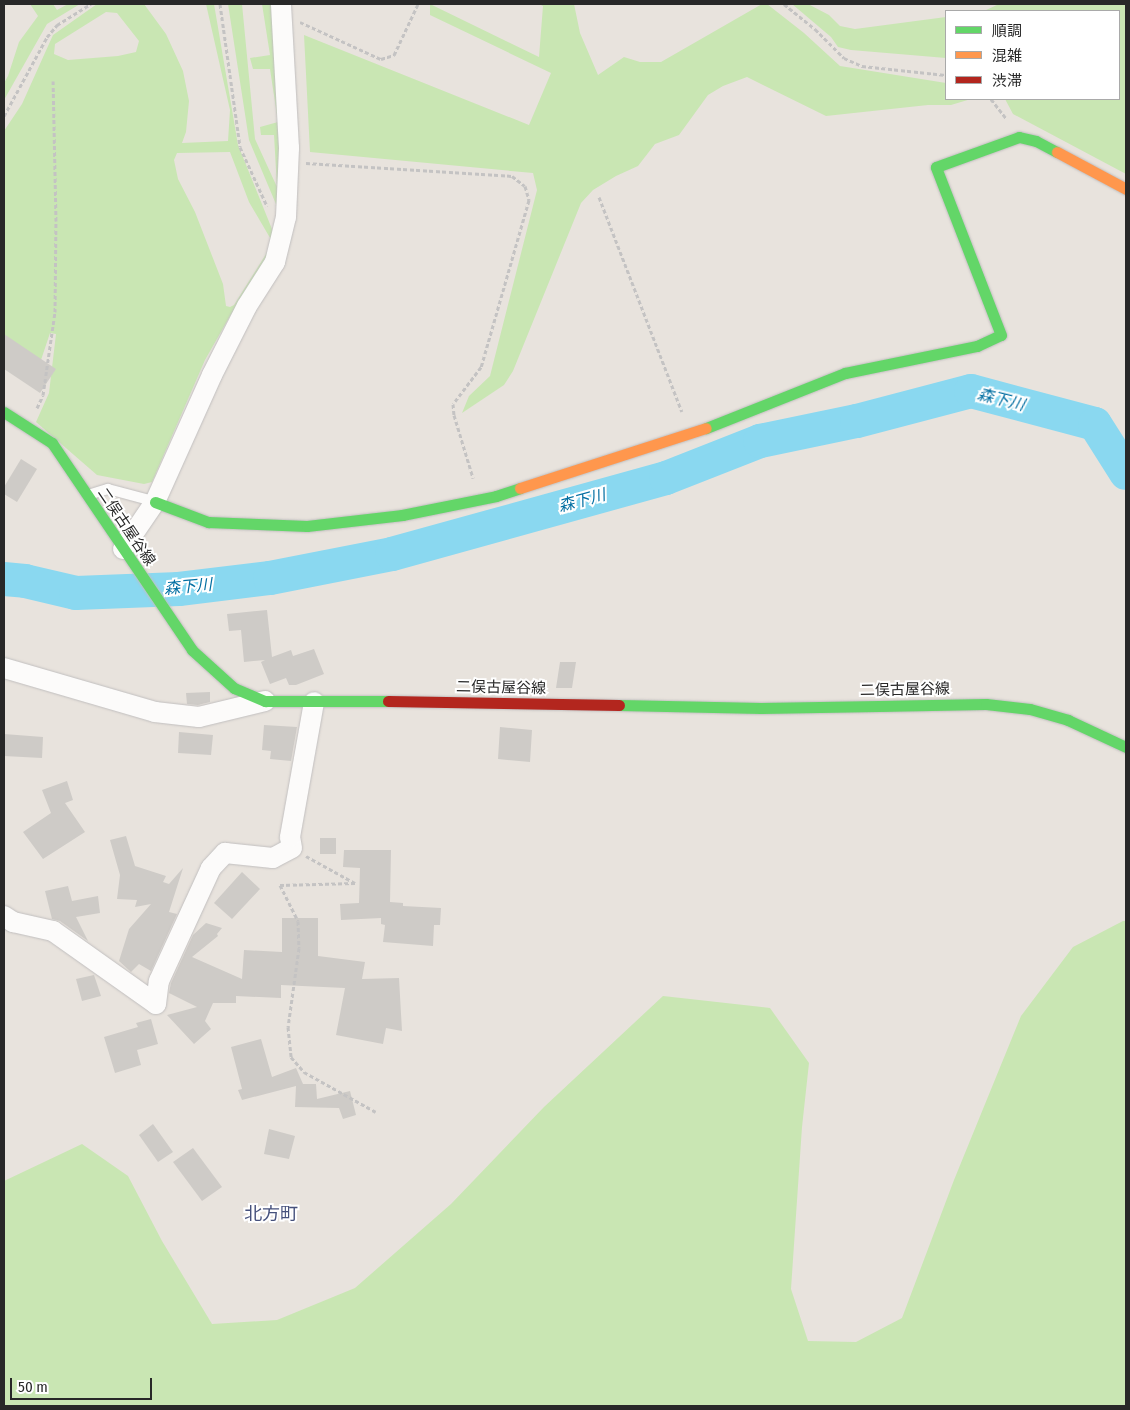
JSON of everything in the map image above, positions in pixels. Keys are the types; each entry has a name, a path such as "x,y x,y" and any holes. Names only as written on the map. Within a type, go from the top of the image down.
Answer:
{"main road":[{"path":"155,502 208,522 307,526 402,515 480,500 691,434 845,373 977,346 1001,335 936,167 1019,137 1036,142 1126,189"},
{"name":"二俣古屋谷線","path":"4,412 52,443 192,650 234,688 265,701 422,701 761,708 986,704 1030,709 1068,720 1126,747"}],"street":[{"path":"123,549 155,502 212,375 247,306 275,262 286,217 289,134 280,9"},
{"path":"4,668 164,713 199,717 265,701"},
{"path":"4,916 13,922 53,931 156,1004 159,981 211,868 224,853 273,858 292,848 290,837 314,702"}],"lane":[{"path":"87,495 108,489 151,499 155,502"}],"path":[{"path":"4,116 47,37 57,25 91,4"},
{"path":"220,4 240,147 274,222 283,232"},
{"path":"280,9 381,59 394,55 418,4"},
{"path":"784,4 815,28 844,58 862,66 945,75"},
{"path":"27,426 43,395 55,312 56,222 53,81"},
{"path":"288,162 512,176 525,186 529,200 481,367 453,404 454,415 480,500"},
{"path":"599,197 691,434"},
{"path":"292,848 355,883 280,885 298,920 299,948 288,1028 291,1057 304,1072 376,1112"}],"green space":[{"path":"30,4 53,4 57,10 68,4 80,4 47,24 4,100 4,83 19,42 38,16"},
{"path":"97,4 144,4 166,34 183,71 189,101 186,132 182,143 228,141 230,110 206,4 214,4 238,145 278,244 230,316 205,360 152,482 144,484 97,475 36,422 49,393 56,334 50,333 41,360 4,341 4,131 22,104 53,35","holes":["106,12 117,13 139,41 136,52 118,56 68,60 54,54 55,44","230,152 249,202 273,243 234,305 230,307 226,306 223,284 195,212 178,179 174,160 177,153"]},
{"path":"228,4 242,4 255,139 277,187 274,135 261,135 260,127 278,122 270,69 253,69 250,58 270,55 262,4 275,4 281,216 249,140"},
{"path":"430,4 539,57 543,6 539,4 574,4 580,33 598,75 624,57 640,62 661,62 762,4 767,4 804,33 840,66 945,83 945,100 968,100 951,105 928,105 826,116 747,77 723,86 708,95 679,135 655,144 638,166 616,176 593,190 581,203 513,371 504,385 462,413 469,396 490,376 537,190 533,173 310,152 304,35 529,125 551,73 430,15"},
{"path":"792,4 808,4 829,15 840,26 855,29 945,17 945,58 851,50 838,47 831,37"},
{"path":"999,4 1126,4 1126,174 1013,114 1006,100 1120,100 1120,10 986,10"},
{"path":"1126,921 1126,1406 4,1406 4,1181 82,1144 128,1176 162,1241 212,1324 277,1320 355,1288 451,1204 544,1107 663,996 770,1008 809,1063 802,1127 791,1289 808,1341 856,1342 902,1318 954,1180 1021,1016 1073,947"}],"building":[{"path":"4,334 56,369 40,393 4,369"},
{"path":"21,459 37,469 17,502 4,494 4,487"},
{"path":"267,610 272,657 291,650 293,656 314,649 324,674 296,685 289,685 286,678 270,684 261,662 265,660 244,662 241,630 229,631 227,614"},
{"path":"560,662 576,662 572,688 556,688"},
{"path":"210,692 210,702 198,705 187,704 186,693"},
{"path":"264,725 297,727 291,761 270,759 271,751 262,750"},
{"path":"500,727 532,730 530,762 498,759"},
{"path":"179,732 213,735 211,755 178,753"},
{"path":"4,734 43,737 42,758 4,756"},
{"path":"67,781 73,800 65,803 85,832 43,859 23,832 51,813 42,790"},
{"path":"126,836 135,866 166,876 163,882 169,884 183,868 169,912 177,914 151,971 139,964 131,972 119,961 129,929 151,904 135,907 137,900 117,899 120,875 110,840"},
{"path":"320,838 336,838 336,854 320,854"},
{"path":"344,850 391,850 390,902 403,903 403,906 441,908 440,925 434,925 433,946 383,942 385,925 381,924 381,918 341,920 340,904 359,903 360,868 343,867"},
{"path":"242,872 260,889 232,919 214,903"},
{"path":"68,886 72,901 98,896 100,913 76,917 88,941 60,921 52,919 45,891"},
{"path":"282,918 318,918 318,956 365,962 362,979 399,978 402,1031 386,1028 383,1044 336,1035 345,988 281,985 281,998 236,996 236,1003 213,1003 205,1021 211,1029 194,1044 167,1015 197,1007 169,993 171,983 193,935 206,923 222,928 217,934 218,936 192,957 242,979 244,950 282,952"},
{"path":"94,975 101,996 82,1001 76,979"},
{"path":"151,1019 158,1044 137,1050 141,1065 115,1073 104,1037 138,1027 136,1023"},
{"path":"261,1039 272,1077 296,1068 303,1084 316,1084 317,1099 350,1091 356,1115 343,1119 339,1108 295,1107 296,1086 242,1100 238,1090 242,1089 231,1047"},
{"path":"153,1124 173,1152 158,1162 139,1135"},
{"path":"269,1129 295,1136 289,1159 264,1154"},
{"path":"193,1148 222,1187 202,1201 173,1162"}],"waterway":[{"name":"森下川","path":"4,579 25,581 76,593 179,589 270,578 392,554 666,478 760,441 857,421 971,391 1095,424 1126,473"}],"traffic: fast":[{"path":"706,428 845,373 977,346 1001,335 936,167 1019,137 1036,141 1057,152"},
{"path":"4,412 52,443 192,650 234,688 265,701 388,701"},
{"path":"155,502 208,522 307,526 402,515 496,496 520,488"},
{"path":"619,705 761,708 986,704 1030,709 1068,720 1126,747"}],"traffic: slow":[{"path":"1057,152 1126,189"},
{"path":"520,488 706,428"}],"traffic: jam":[{"path":"388,701 619,705"}],"district":[{"name":"北方町","path":"271,1214"}]}
